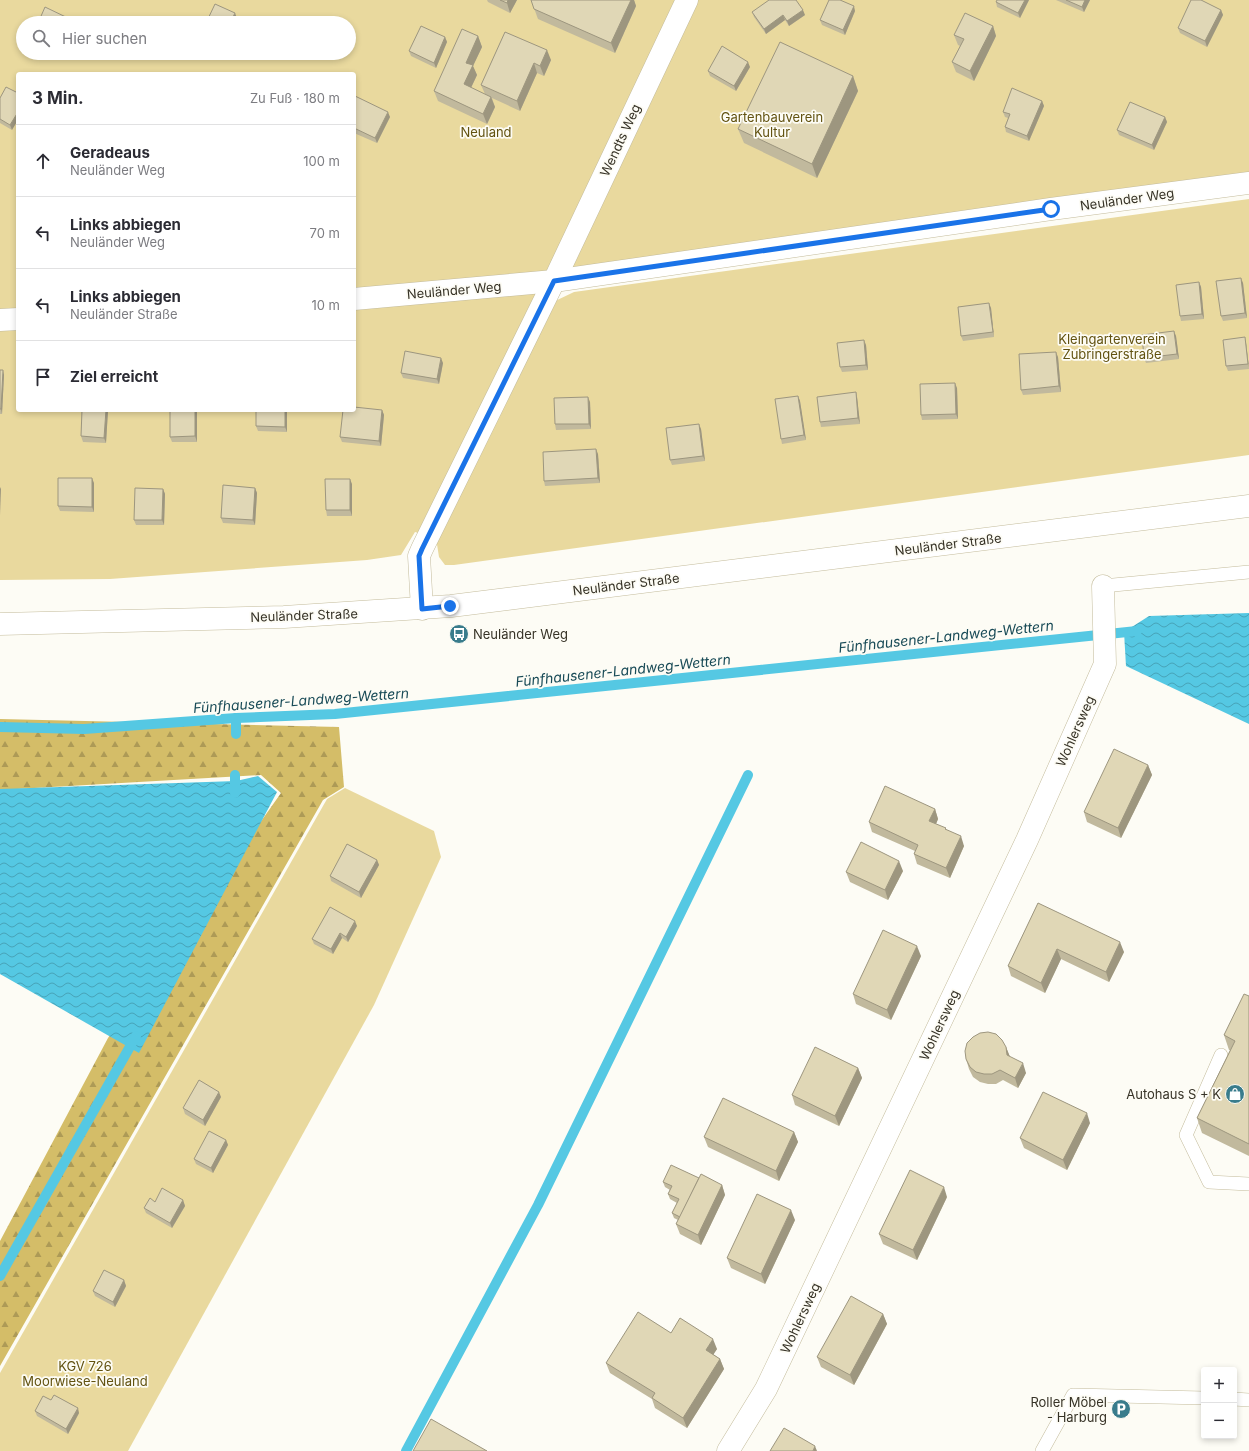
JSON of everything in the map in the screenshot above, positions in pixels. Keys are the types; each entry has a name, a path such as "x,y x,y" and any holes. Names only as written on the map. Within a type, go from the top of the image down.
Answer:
{"street":[{"name":"Wendts Weg","path":"554,281 687,0"},
{"name":"Neuländer Weg","path":"356,299 554,281 1051,209 1249,183"},
{"path":"422,609 419,556 554,281"},
{"path":"0,320 16,319"},
{"name":"Neuländer Straße","path":"0,624 284,617 422,609 1249,506"},
{"name":"Wohlersweg","path":"728,1451 773,1375 1027,840 1105,664 1103,586"}],"lane":[{"path":"1103,586 1249,572"},
{"path":"1221,1055 1186,1135 1209,1182 1249,1184"},
{"path":"1042,1451 1073,1395 1201,1398"},
{"path":"1237,1399 1249,1400"}],"green space":[{"path":"0,0 1249,0 1249,184 562,279 551,303 574,292 1249,199 1249,455 454,565 445,565 439,557 436,538 415,532 401,555 367,560 110,579 0,580"},
{"path":"0,719 339,727 344,787 323,800 0,1366 0,1241 108,1038 281,793 261,775 0,790"},
{"name":"KGV 726 Moorwiese-Neuland","path":"345,788 434,831 441,857 374,1005 128,1451 0,1451 0,1373 327,799"}],"water":[{"path":"1249,613 1249,724 1126,666 1124,632 1149,616"},
{"path":"258,776 277,792 139,1053 0,974 0,789 236,781"}],"building":[{"path":"500,0 508,0 507,3"},
{"path":"531,0 631,0 611,43 534,9"},
{"path":"769,0 796,0 803,10 787,21 783,15 764,29 752,12"},
{"path":"829,0 840,0 854,6 843,30 820,20"},
{"path":"997,0 1025,0 1018,13 996,2"},
{"path":"1066,0 1085,0 1082,7"},
{"path":"1191,0 1201,0 1221,10 1205,41 1178,28"},
{"path":"215,4 235,13 234,16 209,16"},
{"path":"45,7 64,16 41,16"},
{"path":"965,13 993,26 970,71 952,62 964,39 954,35"},
{"path":"421,26 445,37 434,63 409,51"},
{"path":"462,29 478,36 466,63 473,65 464,84 491,97 483,114 434,91"},
{"path":"505,32 547,50 540,66 534,63 517,101 481,85"},
{"path":"780,42 853,76 812,164 738,129"},
{"path":"722,46 748,62 734,86 708,71"},
{"path":"6,87 16,92 16,115 10,125 0,119 0,98"},
{"path":"1012,88 1042,101 1027,136 1005,127 1010,114 1003,112"},
{"path":"356,96 388,112 375,138 356,129"},
{"path":"1130,102 1165,117 1152,145 1117,130"},
{"path":"1241,278 1245,313 1221,316 1216,281"},
{"path":"1199,282 1202,314 1180,316 1176,285"},
{"path":"989,303 993,332 961,336 958,307"},
{"path":"1174,331 1177,354 1144,358 1142,335"},
{"path":"1245,337 1248,364 1226,366 1223,340"},
{"path":"864,340 866,365 840,367 837,343"},
{"path":"405,351 441,358 437,379 401,373"},
{"path":"1056,352 1059,386 1021,390 1019,354"},
{"path":"0,370 3,370 1,409 0,409"},
{"path":"955,383 956,414 921,415 920,384"},
{"path":"856,392 858,418 820,422 817,397"},
{"path":"798,396 804,435 781,439 775,399"},
{"path":"588,397 589,424 555,424 554,398"},
{"path":"356,407 382,410 379,441 340,437 343,412 356,412"},
{"path":"82,412 106,412 104,438 81,436"},
{"path":"170,412 195,412 195,436 170,437"},
{"path":"256,412 285,412 285,427 256,426"},
{"path":"699,424 703,456 670,460 666,428"},
{"path":"596,449 598,478 544,481 543,452"},
{"path":"58,478 92,478 92,507 58,506"},
{"path":"325,479 350,479 350,510 326,510"},
{"path":"223,485 255,488 253,520 221,518"},
{"path":"135,488 163,489 162,520 134,520"},
{"path":"1114,749 1148,765 1118,828 1084,812"},
{"path":"885,786 935,809 929,821 961,836 946,868 914,854 918,845 869,822"},
{"path":"861,842 899,861 885,890 846,872"},
{"path":"347,844 377,860 359,892 330,876"},
{"path":"1038,903 1120,942 1106,972 1057,949 1041,983 1008,966"},
{"path":"330,907 355,921 346,937 340,933 331,949 312,939"},
{"path":"883,930 917,946 887,1010 853,994"},
{"name":"Autohaus S + K","path":"1244,994 1249,996 1249,1144 1197,1118 1235,1041 1224,1035"},
{"path":"988,1032 996,1034 1002,1040 1006,1047 1007,1055 1023,1063 1015,1078 1000,1070 992,1074 984,1074 976,1072 970,1067 966,1059 965,1051 967,1043 980,1033"},
{"path":"815,1047 858,1068 835,1116 792,1095"},
{"path":"199,1080 219,1092 203,1120 183,1108"},
{"path":"1043,1092 1087,1113 1063,1160 1020,1138"},
{"path":"723,1098 794,1132 776,1171 704,1137"},
{"path":"209,1131 226,1140 211,1168 194,1159"},
{"path":"671,1165 699,1178 680,1217 672,1213 679,1199 668,1194 672,1186 663,1182"},
{"path":"910,1170 944,1187 913,1250 879,1234"},
{"path":"701,1174 722,1185 698,1235 676,1224"},
{"path":"162,1188 183,1200 170,1223 144,1208 150,1198 155,1202"},
{"path":"757,1194 791,1210 761,1274 727,1258"},
{"path":"104,1270 124,1280 113,1302 93,1291"},
{"path":"851,1296 883,1314 850,1375 817,1357"},
{"path":"638,1312 671,1333 680,1318 713,1339 706,1350 720,1359 683,1418 652,1398 655,1393 606,1363"},
{"path":"54,1395 78,1408 66,1429 35,1411 43,1396 51,1400"},
{"path":"431,1419 487,1451 413,1451"},
{"path":"784,1428 815,1446 813,1451 770,1451"}],"waterway":[{"name":"Fünfhausener-Landweg-Wettern","path":"0,727 84,729 236,718 335,714 1137,631"},
{"path":"236,718 236,734"},
{"path":"235,775 235,793"},
{"path":"406,1451 538,1205 748,775"},
{"path":"0,1276 136,1036"}],"place":[{"name":"Neuländer Weg","path":"459,634"},
{"name":"Autohaus S + K","path":"1235,1094"},
{"name":"Roller Möbel - Harburg","path":"1121,1409"}],"route":[{"path":"450,606 422,609 419,556 554,281 1051,209"}],"park label":[{"name":"Gartenbauverein Kultur","path":"772,124"},
{"name":"Neuland","path":"486,132"},
{"name":"Kleingartenverein Zubringerstraße","path":"1112,346"}]}
